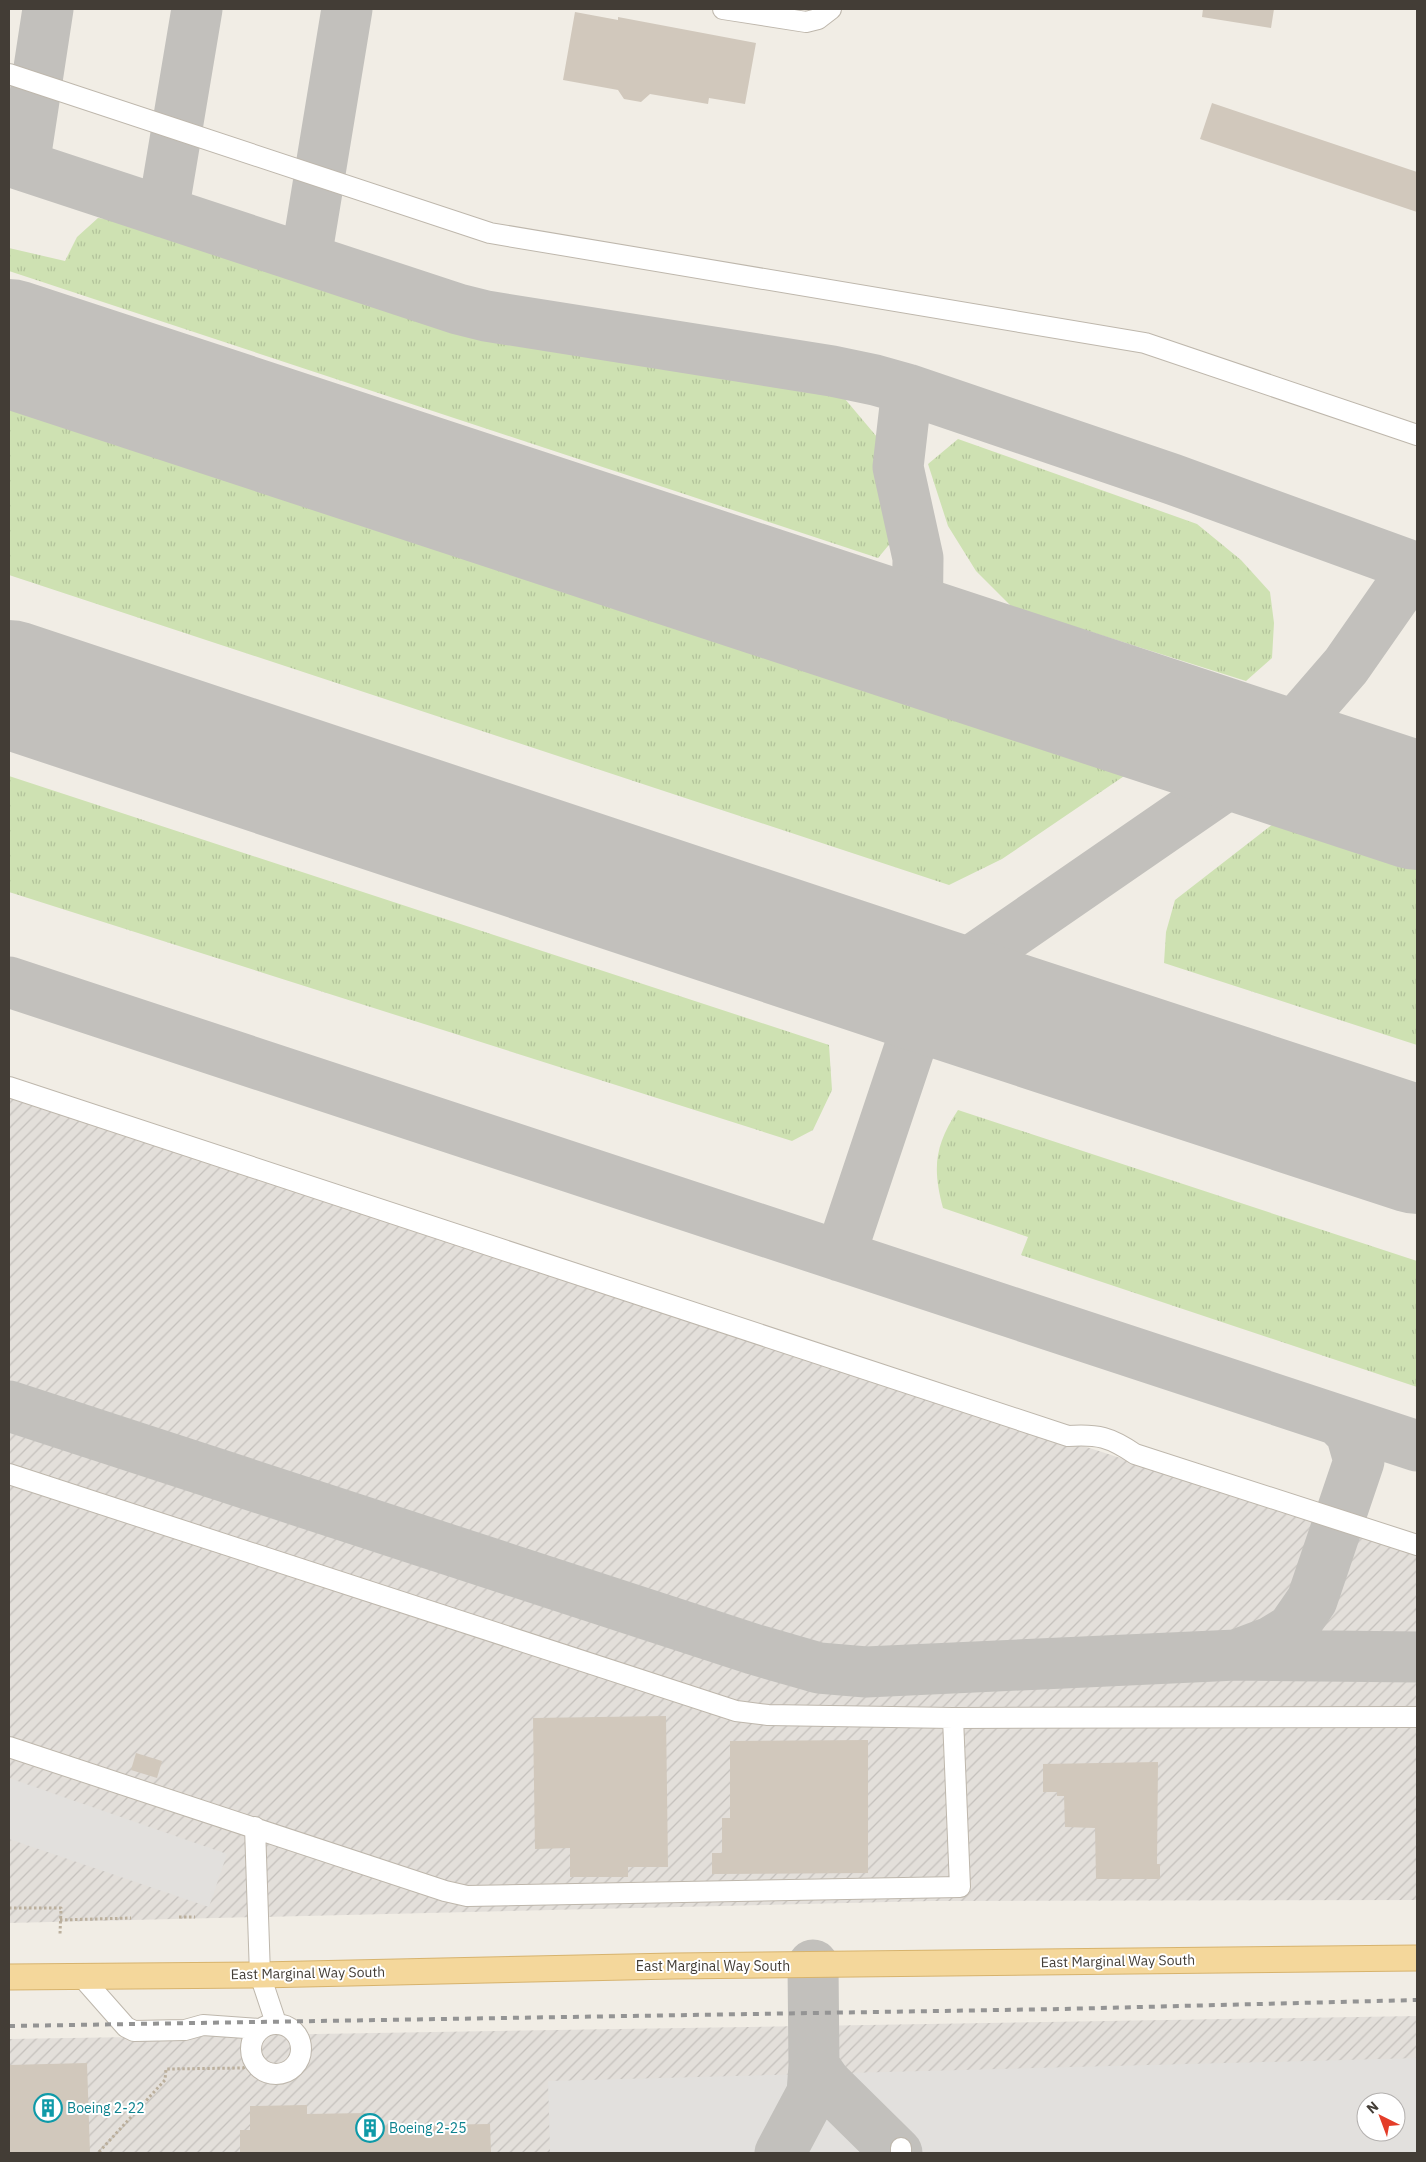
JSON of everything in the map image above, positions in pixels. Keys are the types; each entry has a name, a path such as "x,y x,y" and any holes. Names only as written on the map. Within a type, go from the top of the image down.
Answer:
{"main road":[{"name":"East Marginal Way South","path":"9,1977 260,1975 674,1966 1417,1958"}],"lane":[{"path":"723,9 806,22 818,19 831,9"},
{"path":"9,74 490,233 1145,343 1417,434"},
{"path":"9,1087 1058,1433 1068,1436 1091,1434 1118,1443 1135,1454 1417,1545"},
{"path":"9,1474 736,1710 768,1715 953,1718 1417,1718"},
{"path":"9,1748 255,1827 445,1891 467,1896 960,1887 953,1718"},
{"path":"255,1827 260,1975 268,2026"},
{"path":"81,1976 126,2027 134,2031 185,2030 203,2026 268,2026 291,2028 296,2034 301,2049 296,2064 291,2070 276,2074 259,2069 254,2062 251,2054 251,2044 268,2026"}],"path":[{"path":"9,1908 61,1908 60,1934"},
{"path":"179,1917 194,1917"},
{"path":"60,1920 131,1918"},
{"path":"99,2152 165,2080 166,2069 243,2068 254,2062"}],"shaded area":[{"path":"9,1098 1417,1554 1417,1900 932,1901 9,1923"},
{"path":"9,1778 227,1854 209,1907 9,1839"},
{"path":"1417,2016 1417,2153 9,2153 9,2039"},
{"path":"1417,2058 1417,2153 550,2153 548,2081"}],"green space":[{"path":"98,218 122,221 470,336 806,388 845,399 877,437 893,511 893,540 878,558 9,271 9,248 65,261 77,237"},
{"path":"9,405 1133,770 1002,859 949,885 9,575"},
{"path":"958,439 1197,524 1241,560 1270,592 1274,623 1272,658 1246,681 1012,607 976,571 948,526 928,464"},
{"path":"9,776 829,1045 832,1090 813,1130 792,1141 9,892"},
{"path":"1282,817 1417,862 1417,1045 1164,963 1166,932 1175,900"},
{"path":"958,1110 1417,1261 1417,1387 1021,1255 1028,1237 943,1208 937,1180 938,1157 944,1134"}],"building":[{"path":"1203,9 1274,9 1271,28 1202,17"},
{"path":"575,12 618,20 618,17 756,43 745,104 709,98 708,104 650,94 641,102 624,99 618,90 563,80"},
{"path":"1212,103 1417,172 1417,212 1200,139"},
{"path":"666,1716 668,1867 628,1867 628,1877 570,1877 570,1848 535,1849 533,1718"},
{"path":"868,1740 868,1873 712,1874 712,1853 722,1853 722,1818 730,1818 730,1741"},
{"path":"136,1753 162,1761 157,1778 131,1770"},
{"path":"1158,1762 1157,1864 1160,1864 1160,1879 1096,1879 1095,1828 1065,1827 1064,1796 1057,1796 1057,1792 1043,1792 1043,1764"},
{"name":"Boeing 2-22","path":"87,2063 90,2153 9,2153 9,2065"},
{"name":"Boeing 2-25","path":"307,2105 307,2114 366,2113 366,2126 490,2124 491,2153 240,2153 240,2130 250,2130 250,2106"}],"taxiway":[{"path":"24,166 48,9"},
{"path":"163,212 197,9"},
{"path":"306,258 347,9"},
{"path":"9,161 458,309 486,316 832,371 907,389 1172,479 1417,568"},
{"path":"907,389 898,467 918,558 917,642"},
{"path":"840,1256 929,990 1267,757 1346,666 1415,567"},
{"path":"9,982 1417,1446"},
{"path":"9,1406 753,1649 819,1668 866,1672 1236,1655 1417,1657"},
{"path":"1239,1654 1271,1642 1292,1629 1312,1600 1359,1461 1351,1433 1338,1420"},
{"path":"813,1965 814,2066 826,2083 897,2153"},
{"path":"780,2153 812,2093 814,2066"}],"runway":[{"path":"9,343 1417,806"},
{"path":"9,684 1417,1150"}],"railway":[{"path":"9,2026 1061,2009 1417,2000"}],"place":[{"name":"Boeing 2-22","path":"48,2108"},
{"name":"Boeing 2-25","path":"370,2128"}]}
